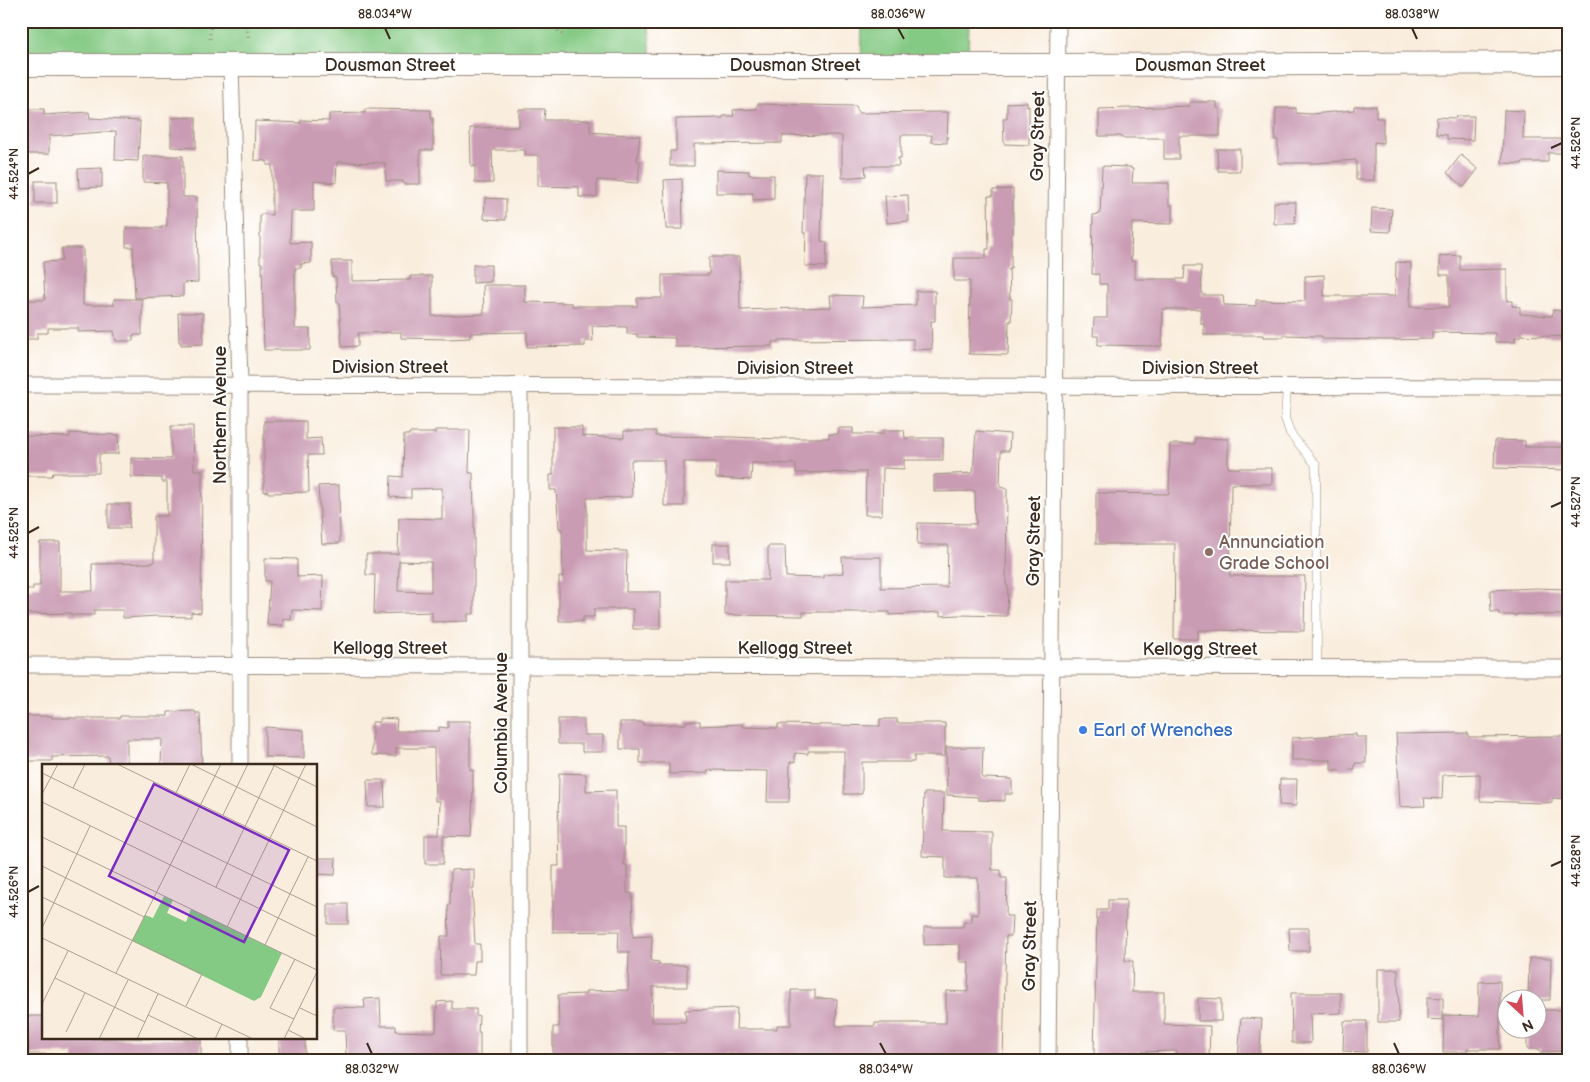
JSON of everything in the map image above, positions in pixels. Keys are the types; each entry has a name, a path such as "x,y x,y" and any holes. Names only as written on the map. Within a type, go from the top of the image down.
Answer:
{"street":[{"name":"Gray Street","path":"1048,1061 1058,21"},
{"name":"Dousman Street","path":"21,65 1569,63"},
{"name":"Northern Avenue","path":"231,65 240,385 240,764"},
{"name":"Division Street","path":"21,385 1569,387"},
{"name":"Columbia Avenue","path":"520,386 520,1061"},
{"name":"Kellogg Street","path":"21,666 1569,668"},
{"path":"240,1040 240,1061"}],"lane":[{"path":"1287,387 1285,418 1290,433 1316,465 1317,668"}],"path":[{"path":"210,39 211,21"},
{"path":"246,21 249,38"},
{"path":"546,21 565,37"}],"green space":[{"path":"21,21 649,21 651,65 21,65"},
{"path":"862,21 969,21 968,65 861,65"}],"building":[{"path":"1027,102 1027,107 1029,106 1029,145 1004,144 1003,118 1007,118 1007,103"},
{"path":"1189,102 1217,102 1217,108 1220,108 1220,136 1179,136 1179,159 1164,159 1164,138 1099,136 1099,109 1189,106"},
{"path":"757,104 856,106 858,113 948,112 947,143 931,142 932,135 901,135 901,158 898,158 899,166 865,166 866,176 842,178 842,136 835,135 782,136 782,143 694,144 694,166 670,166 670,151 676,151 676,119 734,116 733,110 757,109"},
{"path":"1354,106 1376,106 1376,118 1383,118 1383,143 1374,142 1374,180 1356,180 1356,160 1278,163 1278,140 1275,140 1276,108 1296,108 1296,113 1312,114 1354,110"},
{"path":"22,109 44,109 44,115 89,112 90,118 140,121 138,161 115,160 116,131 49,136 49,154 22,154"},
{"path":"365,109 431,110 431,118 433,118 433,150 420,150 420,184 386,181 385,163 337,162 336,183 314,181 314,211 291,211 290,243 311,242 311,263 301,264 301,268 295,268 295,329 310,329 310,350 264,350 260,214 272,215 272,165 267,165 267,161 254,160 255,121 301,123 301,120 329,121 329,114 365,113"},
{"path":"519,109 545,109 544,120 590,120 590,132 640,136 637,161 640,161 638,183 597,180 597,197 579,197 579,187 538,186 538,155 525,155 525,150 492,150 493,183 475,183 475,166 471,166 470,128 519,127"},
{"path":"1504,110 1524,111 1523,139 1569,139 1569,153 1548,153 1548,162 1502,163"},
{"path":"1456,116 1474,116 1473,140 1447,139 1447,135 1436,134 1437,117 1456,118"},
{"path":"196,117 196,148 171,147 171,118"},
{"path":"1217,149 1240,149 1240,171 1218,171"},
{"path":"1461,155 1478,169 1464,187 1447,173"},
{"path":"143,156 183,156 183,197 197,197 198,282 183,283 183,296 135,298 133,247 126,247 126,228 162,228 162,226 167,226 167,183 143,182"},
{"path":"1102,166 1131,167 1133,169 1132,183 1169,183 1169,205 1172,205 1172,224 1132,223 1131,261 1135,262 1135,279 1184,279 1185,266 1201,266 1202,295 1223,295 1224,305 1256,306 1256,300 1305,301 1305,276 1324,275 1324,296 1395,296 1396,262 1411,263 1410,307 1449,307 1449,275 1440,275 1440,256 1460,255 1460,270 1507,269 1507,301 1512,301 1512,306 1520,307 1520,314 1552,316 1553,310 1569,311 1569,337 1520,335 1520,337 1515,337 1515,342 1495,342 1495,333 1432,332 1432,339 1388,340 1322,339 1322,336 1204,335 1204,324 1201,324 1201,309 1163,309 1162,346 1098,345 1098,336 1093,336 1094,318 1107,318 1107,284 1099,284 1099,274 1092,274 1093,215 1100,214"},
{"path":"102,168 102,187 79,188 78,169"},
{"path":"716,170 749,171 749,175 774,175 774,199 753,200 753,193 716,193"},
{"path":"805,173 823,173 821,241 827,242 826,267 805,266 806,233 803,233"},
{"path":"682,179 683,229 666,229 664,180"},
{"path":"35,181 57,181 57,203 35,203"},
{"path":"1013,189 1013,234 1011,234 1011,269 1009,269 1010,299 1012,299 1008,355 969,354 970,281 954,281 954,258 986,258 986,249 989,249 988,196 993,196 993,190"},
{"path":"908,195 909,221 887,223 885,196"},
{"path":"485,198 506,199 506,220 484,219"},
{"path":"1274,202 1296,202 1295,224 1274,224"},
{"path":"1372,208 1392,209 1390,232 1371,231"},
{"path":"62,248 83,248 83,305 114,305 114,299 142,299 142,335 133,335 133,341 116,341 114,331 78,332 78,328 48,328 48,333 37,333 37,339 21,339 21,300 45,300 43,262 62,261"},
{"path":"709,257 739,257 740,310 831,307 830,295 863,296 862,307 916,305 916,291 935,291 935,321 931,321 932,349 913,350 913,339 779,340 779,342 772,342 772,346 675,347 675,338 637,337 637,334 627,334 627,327 592,326 593,341 585,341 585,346 527,347 527,332 470,333 470,338 448,339 401,338 401,332 358,333 358,346 342,347 339,302 337,302 336,277 332,277 332,261 352,261 352,281 410,280 410,276 432,276 432,316 484,314 483,285 525,285 525,302 572,303 572,306 637,306 637,298 662,298 662,275 709,275"},
{"path":"473,265 491,265 491,282 473,283"},
{"path":"178,313 203,313 203,344 181,345 181,342 179,342"},
{"path":"264,421 306,421 306,439 321,438 322,455 308,455 309,492 264,492"},
{"path":"171,426 193,426 194,470 202,470 201,613 191,612 191,617 123,618 123,610 94,610 94,615 71,615 71,613 21,614 21,589 33,589 33,586 40,586 40,542 60,542 60,591 93,591 92,564 154,563 154,516 167,516 167,482 162,482 162,478 131,477 131,458 171,459"},
{"path":"553,427 582,427 582,436 624,438 624,431 656,431 656,436 780,439 829,438 829,434 838,434 838,428 853,428 853,434 883,434 883,430 904,430 905,438 943,438 943,460 904,460 904,469 883,468 882,515 865,515 866,472 796,473 796,464 752,463 751,480 716,478 716,462 684,462 684,506 664,506 664,460 631,460 632,497 587,498 587,550 627,551 626,592 660,592 660,629 633,629 633,609 594,609 594,617 583,617 583,621 559,621 559,577 563,577 562,529 559,528 556,490 550,490 550,475 553,475"},
{"path":"435,430 470,430 469,473 473,473 474,514 474,614 468,614 468,621 432,622 432,612 374,614 375,575 366,575 366,554 398,554 399,518 442,519 442,488 411,489 411,498 390,497 391,476 403,477 404,435 409,435 409,433 435,433","holes":["399,561 431,562 431,592 398,591"]},
{"path":"976,431 1010,434 1009,451 1001,451 1000,487 1007,489 1007,616 940,616 940,612 890,615 890,612 803,612 803,616 725,615 725,580 768,580 768,546 785,546 786,577 824,578 824,575 843,573 842,557 881,557 881,588 947,587 948,545 917,545 918,523 976,524 975,491 934,492 934,475 973,473"},
{"path":"70,433 119,435 118,454 99,454 99,473 53,473 52,476 21,476 21,437 70,437"},
{"path":"1195,438 1228,439 1228,468 1272,468 1272,484 1231,484 1230,576 1305,576 1304,631 1198,630 1198,639 1174,639 1175,544 1096,544 1096,493 1169,494 1170,444 1195,444"},
{"path":"1495,440 1525,441 1525,447 1569,447 1569,470 1494,468"},
{"path":"339,485 340,543 322,544 318,486"},
{"path":"108,504 130,504 129,528 108,528"},
{"path":"713,544 730,544 730,562 713,562"},
{"path":"265,558 297,559 297,577 323,576 322,611 292,610 291,620 283,619 282,626 267,625 270,581 265,581"},
{"path":"1566,589 1565,615 1499,615 1499,612 1491,612 1490,590"},
{"path":"195,711 195,713 200,713 202,764 161,764 162,739 127,739 127,764 109,764 108,756 52,757 52,761 24,761 24,716 120,718 120,716 168,716 168,712"},
{"path":"380,718 397,719 396,731 439,731 439,727 448,728 448,721 470,721 470,770 473,770 471,837 443,836 443,864 425,864 425,835 439,835 440,801 435,801 434,748 396,748 396,756 372,755 372,722 380,722"},
{"path":"558,719 584,719 584,735 603,735 603,752 582,752 582,744 558,744"},
{"path":"880,719 897,719 897,723 945,723 945,756 914,756 914,762 862,762 862,794 844,794 844,751 808,751 808,754 795,753 795,762 790,762 789,802 767,802 768,771 708,770 708,773 669,774 669,763 640,763 640,749 620,749 620,722 643,722 643,725 686,724 686,721 700,721 700,726 742,724 742,727 778,728 778,724 880,726"},
{"path":"265,727 304,730 304,758 265,757"},
{"path":"1468,733 1468,737 1569,736 1569,799 1552,798 1552,802 1544,803 1480,801 1480,774 1443,775 1442,799 1424,798 1425,806 1400,807 1396,734"},
{"path":"1356,734 1356,737 1366,737 1366,763 1355,763 1355,769 1331,770 1331,760 1292,760 1292,738"},
{"path":"946,747 983,747 982,778 1012,779 1012,794 1005,794 1005,801 978,800 978,797 947,795"},
{"path":"559,773 586,774 586,791 616,790 616,827 624,827 624,865 627,865 627,893 632,893 633,937 652,936 651,961 659,962 659,965 687,965 687,987 653,987 652,1022 686,1022 685,1010 737,1008 736,1029 777,1029 777,1025 791,1025 791,990 815,990 815,998 837,999 836,1026 875,1026 875,1023 946,1023 946,991 968,992 969,962 960,962 960,944 924,945 924,927 963,927 964,922 971,922 971,914 978,915 978,878 945,878 945,857 922,856 924,793 944,793 943,831 992,832 992,870 1001,870 1001,878 1007,878 1006,916 1012,916 1011,936 1006,936 1003,1061 742,1061 742,1058 735,1058 735,1054 661,1056 661,1060 657,1061 561,1061 561,1059 553,1059 553,1027 559,1027 558,995 586,994 586,991 628,990 629,952 618,952 619,931 553,932 553,866 559,866"},
{"path":"1280,779 1297,779 1296,806 1279,805"},
{"path":"367,780 384,780 385,807 368,807"},
{"path":"318,858 336,858 335,875 318,874"},
{"path":"474,869 474,888 472,888 475,944 480,944 480,961 475,961 474,975 440,975 441,936 449,936 448,905 450,905 451,870"},
{"path":"1108,900 1126,900 1125,961 1133,961 1132,992 1164,992 1164,1024 1210,1026 1209,1061 1177,1061 1177,1051 1136,1052 1136,1059 1106,1060 1106,1056 1094,1056 1097,910 1108,910"},
{"path":"328,904 348,904 348,924 328,924"},
{"path":"1289,928 1309,928 1309,951 1290,951"},
{"path":"1529,958 1551,958 1550,1000 1548,1000 1548,990 1528,990"},
{"path":"1378,969 1398,969 1399,1022 1378,1022"},
{"path":"1500,981 1500,990 1498,990 1498,1040 1500,1040 1500,1049 1467,1049 1467,1052 1443,1052 1444,1015 1479,1016 1479,982"},
{"path":"1291,993 1341,993 1341,1013 1310,1014 1311,1043 1292,1043"},
{"path":"1427,997 1443,998 1443,1020 1427,1019"},
{"path":"380,998 381,1026 396,1026 396,1031 436,1032 437,1002 452,1001 452,1009 476,1009 476,1015 479,1016 480,1061 378,1061 378,1057 346,1057 345,1030 333,1030 333,1007 365,1008 364,999"},
{"path":"1198,998 1221,999 1221,1021 1198,1021"},
{"path":"1548,1010 1565,1010 1565,1021 1568,1021 1569,1051 1540,1052 1540,1049 1527,1049 1527,1040 1548,1040"},
{"path":"28,1016 42,1016 42,1040 201,1040 201,1061 100,1058 100,1061 74,1061 74,1054 29,1054"},
{"path":"1241,1018 1262,1019 1259,1061 1238,1061"},
{"path":"1344,1021 1367,1021 1367,1052 1343,1051"},
{"path":"279,1040 305,1040 305,1060 279,1060"}],"place":[{"name":"Annunciation Grade School","path":"1209,552"},
{"name":"Earl of Wrenches","path":"1083,730"}]}
